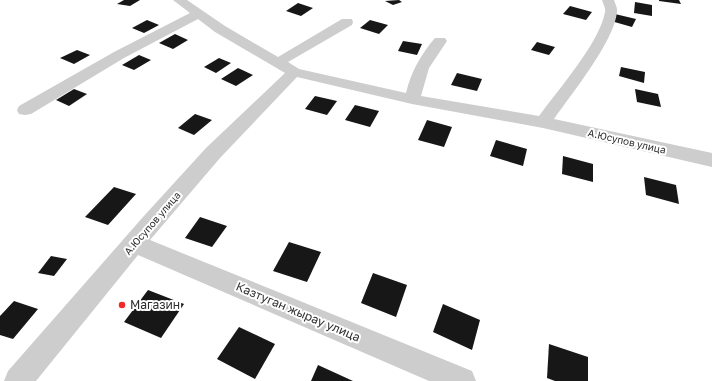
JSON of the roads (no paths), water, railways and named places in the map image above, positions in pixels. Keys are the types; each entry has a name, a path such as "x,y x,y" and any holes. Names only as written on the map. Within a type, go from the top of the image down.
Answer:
{"street":[{"name":"А.Юсупов улица","path":"179,0 220,29 285,68 412,99 543,122 712,160"},
{"path":"543,122 590,55 607,27 612,10 608,0"},
{"path":"25,110 119,55 198,14"},
{"name":"А.Юсупов улица","path":"18,381 134,243 285,68 347,22"},
{"path":"412,99 420,73 432,51 440,41"},
{"name":"Казтуган жырау улица","path":"134,243 462,381"}],"place":[{"name":"Магазин","path":"122,305"}]}
